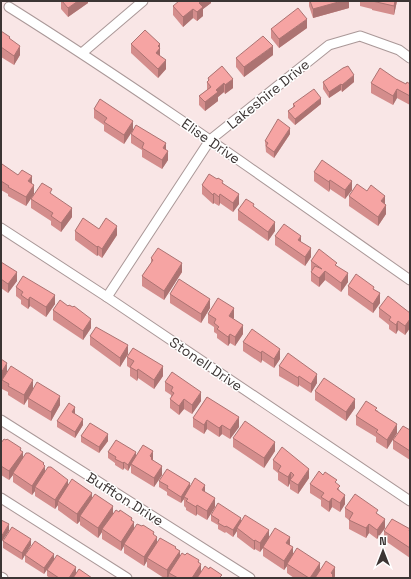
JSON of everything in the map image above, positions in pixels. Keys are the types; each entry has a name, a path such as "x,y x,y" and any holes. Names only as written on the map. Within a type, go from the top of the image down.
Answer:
{"street":[{"path":"82,53 143,1"},
{"name":"Elise Drive","path":"9,7 82,53 210,140 410,280"},
{"name":"Lakeshire Drive","path":"107,297 210,140 329,45 360,36 399,50 410,58"},
{"name":"Stonell Drive","path":"1,228 107,297 410,501"},
{"name":"Buffton Drive","path":"1,420 250,578"},
{"path":"1,498 127,578"}],"building":[{"path":"62,1 78,1 68,8"},
{"path":"179,1 201,1 199,3 203,7 197,12 193,9 183,17 173,6"},
{"path":"310,1 342,1 313,9"},
{"path":"372,1 395,1 394,6"},
{"path":"298,8 307,19 279,39 271,29"},
{"path":"145,30 160,44 158,46 160,48 156,53 166,60 158,69 131,44"},
{"path":"1,31 20,46 14,56 1,47"},
{"path":"263,36 273,46 244,67 236,58"},
{"path":"222,66 233,79 225,85 224,83 216,90 218,92 205,102 199,96 211,87 207,82 209,80 208,78"},
{"path":"348,66 354,75 342,85 341,84 329,92 323,82"},
{"path":"380,68 396,79 406,84 407,82 410,84 410,96 397,89 393,96 371,83"},
{"path":"314,89 321,98 295,119 288,111 295,106 293,104"},
{"path":"100,99 133,121 124,135 104,122 107,118 94,109"},
{"path":"278,119 290,128 274,152 266,146 268,143 265,141"},
{"path":"136,125 166,143 163,148 168,151 162,160 142,148 144,143 131,134"},
{"path":"322,160 352,181 345,190 314,172"},
{"path":"2,164 18,175 22,170 32,176 28,181 34,185 26,197 8,187 9,186 1,181"},
{"path":"209,174 223,181 222,183 239,194 233,203 220,194 219,197 214,193 213,195 202,185"},
{"path":"42,183 52,189 50,193 72,208 61,223 51,216 53,213 31,199"},
{"path":"357,184 367,191 371,185 385,196 381,201 386,205 378,217 349,196"},
{"path":"246,199 275,222 268,232 238,210"},
{"path":"83,218 99,229 106,218 117,226 102,249 75,231"},
{"path":"284,224 301,236 298,240 311,248 305,257 275,236"},
{"path":"158,248 182,263 164,291 142,276 153,260 151,258"},
{"path":"319,249 337,263 335,265 348,273 341,283 325,271 319,278 311,272 315,266 322,269 311,261"},
{"path":"1,262 17,272 8,284 1,279"},
{"path":"356,274 374,287 373,289 380,293 373,304 348,286"},
{"path":"23,276 55,295 46,307 30,297 28,300 21,295 23,292 16,287"},
{"path":"179,279 210,299 201,314 170,294"},
{"path":"388,296 410,313 410,319 405,326 398,321 396,325 389,320 391,317 379,308"},
{"path":"218,298 234,308 229,316 243,325 235,337 230,334 228,337 217,329 219,327 214,323 216,319 208,314"},
{"path":"60,300 68,306 74,306 91,319 83,331 53,310"},
{"path":"96,327 128,345 120,358 90,336"},
{"path":"252,329 280,349 274,359 262,351 261,353 243,342"},
{"path":"133,348 163,366 154,380 138,369 137,371 130,367 134,361 127,357"},
{"path":"288,353 317,374 311,384 279,366"},
{"path":"1,359 7,363 1,373"},
{"path":"11,366 33,380 24,395 8,386 9,384 2,380"},
{"path":"172,372 201,392 192,405 184,399 179,406 170,399 174,393 171,391 173,387 165,382"},
{"path":"324,378 355,399 346,412 315,391"},
{"path":"37,382 60,396 51,412 28,398"},
{"path":"207,397 239,417 230,430 222,425 219,428 207,420 204,425 193,418"},
{"path":"366,401 377,408 375,410 397,424 387,440 376,432 378,430 356,416"},
{"path":"69,403 75,407 72,412 83,419 75,432 57,421"},
{"path":"245,421 275,442 264,458 233,438"},
{"path":"90,423 108,434 99,447 81,436"},
{"path":"403,426 410,430 410,451 393,440"},
{"path":"4,439 7,439 21,448 20,450 23,452 9,471 1,466 1,443"},
{"path":"116,440 136,452 128,465 115,459 116,457 108,452"},
{"path":"143,445 153,451 150,456 152,458 151,459 162,466 154,478 131,464"},
{"path":"282,447 309,469 298,485 290,480 294,475 291,472 288,477 278,471 281,466 273,460"},
{"path":"26,453 29,453 44,463 43,464 45,466 32,486 13,473"},
{"path":"48,467 51,467 68,480 55,500 35,487"},
{"path":"167,469 190,483 181,497 167,488 168,486 159,481"},
{"path":"319,471 323,475 325,472 337,480 335,482 340,486 337,489 345,495 340,503 332,498 329,502 321,497 324,493 310,484"},
{"path":"195,478 205,485 202,490 215,498 207,511 186,501 188,499 184,497"},
{"path":"72,479 92,493 77,514 58,501"},
{"path":"95,494 113,506 98,528 80,516"},
{"path":"355,494 378,510 376,513 385,519 377,530 369,524 366,528 349,520 353,513 345,508"},
{"path":"218,503 241,518 233,530 218,523 219,520 211,515"},
{"path":"116,510 119,512 120,510 132,518 131,520 134,522 121,542 102,529"},
{"path":"245,515 269,530 260,543 255,540 254,541 237,528"},
{"path":"392,519 410,529 410,548 384,531"},
{"path":"1,520 9,524 1,537"},
{"path":"137,524 143,525 154,532 153,534 157,537 144,557 124,544"},
{"path":"12,527 31,539 22,553 3,541"},
{"path":"275,528 290,537 286,543 293,547 284,561 263,547"},
{"path":"160,538 180,551 167,570 147,558"},
{"path":"35,541 54,554 44,568 25,555"},
{"path":"297,548 320,563 310,578 287,564"},
{"path":"182,553 185,555 187,553 199,560 198,562 201,564 192,578 178,578 169,573"},
{"path":"57,555 76,567 69,578 59,578 47,570"},
{"path":"326,561 335,567 331,573 335,578 315,578"},
{"path":"205,566 209,569 210,567 222,575 220,577 223,578 197,578"},
{"path":"79,569 92,578 73,578"}]}
